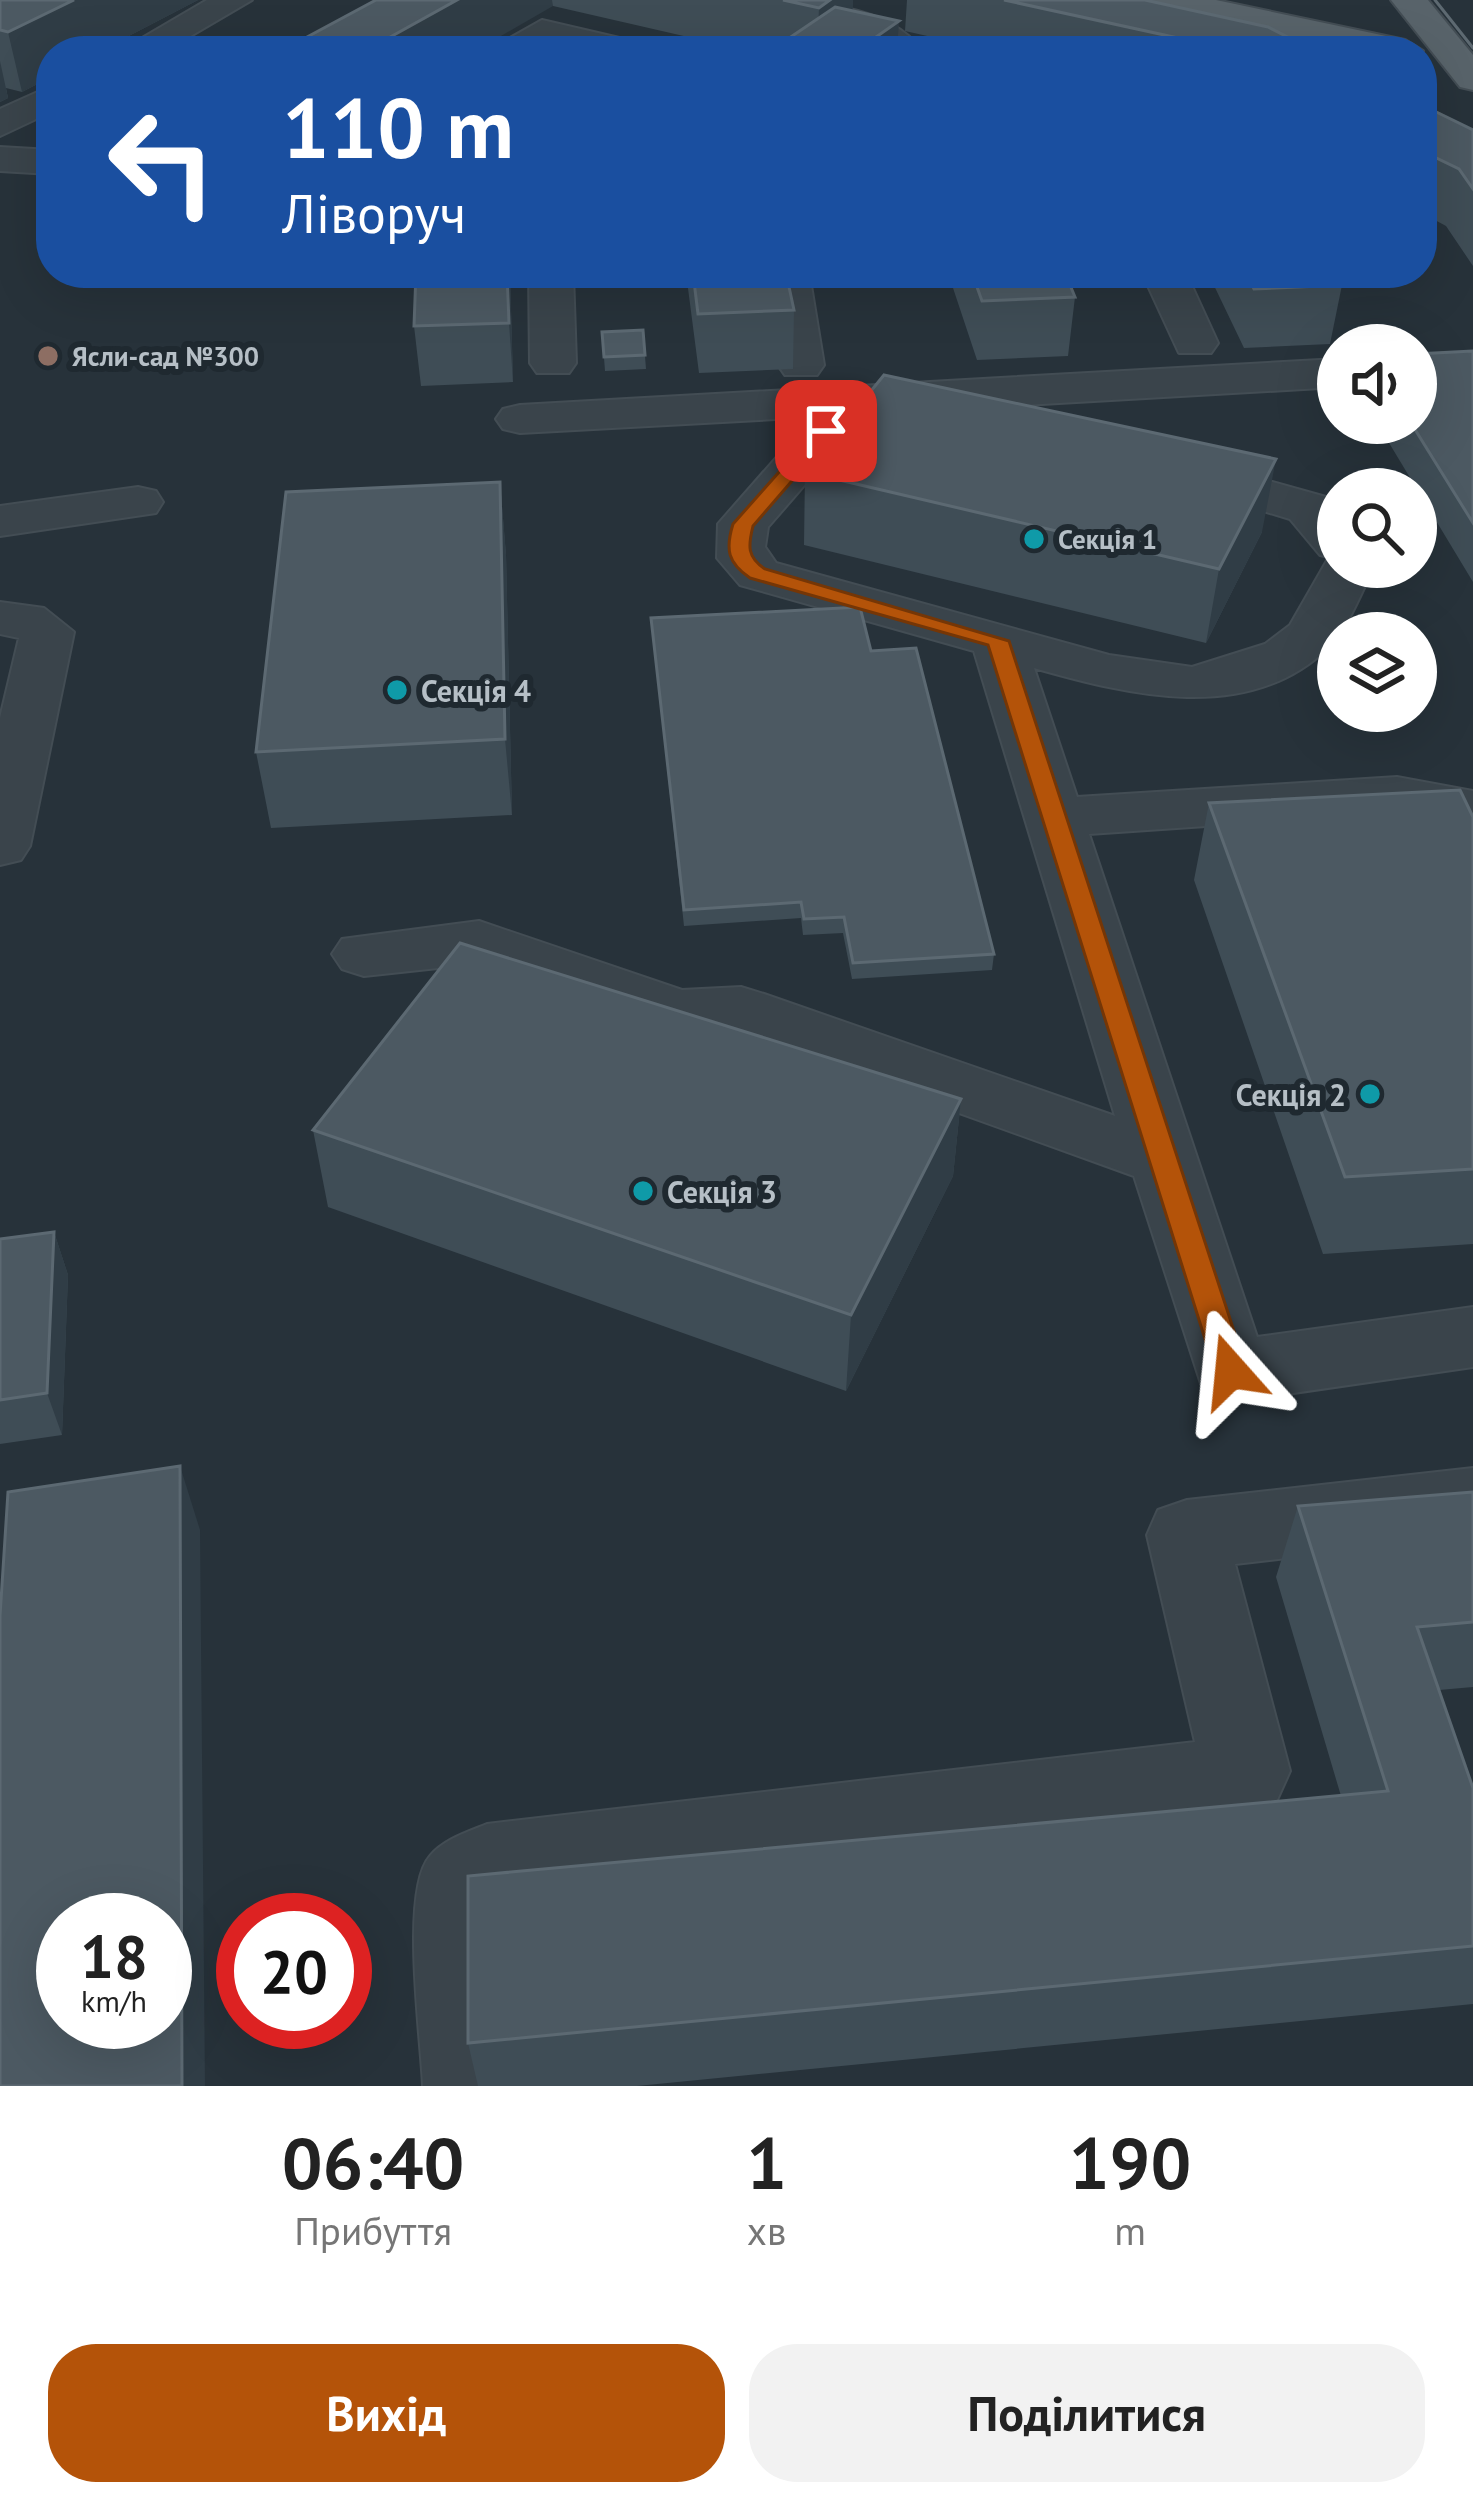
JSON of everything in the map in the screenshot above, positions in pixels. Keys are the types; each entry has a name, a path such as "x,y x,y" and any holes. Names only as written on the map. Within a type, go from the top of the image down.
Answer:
{"main road":[{"path":"1166,0 1335,36"},
{"path":"1409,0 1469,69"},
{"path":"1437,59 1469,69"}],"street":[{"path":"166,36 234,0"},
{"path":"766,0 891,36"},
{"path":"533,36 542,31 564,36"},
{"path":"0,124 36,105"},
{"path":"0,159 36,161"},
{"path":"550,288 553,363"},
{"path":"789,288 801,365"},
{"path":"1171,288 1195,343"},
{"path":"520,419 1317,374"},
{"path":"1022,391 1041,431 1064,437"},
{"path":"853,400 743,524 737,545 742,563 758,574 1152,682 1192,684 1243,674 1284,656 1312,634 1337,588"},
{"path":"1132,457 1308,508 1317,519"},
{"path":"0,521 138,502"},
{"path":"0,618 26,619 47,632 0,846"},
{"path":"998,641 1231,1371 1473,1337"},
{"path":"1054,817 1396,795 1473,810"},
{"path":"364,954 479,942 679,1013 741,1010 1163,1159"},
{"path":"471,2086 461,1888 487,1868 1160,1789 1246,1771 1187,1535 1473,1502"}],"building":[{"path":"0,0 74,0 8,32 0,30"},
{"path":"376,0 457,0 392,36 309,36"},
{"path":"783,0 830,0 819,8"},
{"path":"1004,0 1145,0 1268,27 1286,36 1169,36"},
{"path":"835,7 899,21 878,36 792,36"},
{"path":"1437,112 1473,130 1473,189 1459,169 1437,158"},
{"path":"415,288 508,288 509,323 414,326"},
{"path":"695,288 789,288 794,310 698,314"},
{"path":"977,288 1071,288 1075,297 982,301"},
{"path":"643,330 645,355 604,357 602,332"},
{"path":"1473,351 1473,523 1424,444 1437,444 1437,353"},
{"path":"884,375 1276,459 1219,569 805,472"},
{"name":"Секція 4","path":"500,482 505,739 256,752 286,492"},
{"path":"860,607 871,651 916,648 994,954 853,963 844,917 804,919 801,902 684,910 651,618"},
{"name":"Секція 2","path":"1460,790 1473,817 1473,1169 1345,1177 1209,803"},
{"name":"Секція 3","path":"460,943 961,1099 851,1315 313,1130"},
{"path":"54,1232 47,1393 0,1400 0,1239"},
{"path":"180,1466 181,1893 36,1893 36,2049 182,2049 182,2086 0,2086 0,1616 8,1492"},
{"path":"1473,1492 1473,1622 1417,1627 1473,1788 1473,1946 468,2043 468,1876 1388,1791 1298,1506"}],"tram line":[{"path":"1435,0 1473,48"}],"place":[{"name":"Ясли-сад №300","path":"48,356"},
{"name":"Секція 1","path":"1034,539"},
{"name":"Секція 4","path":"397,690"},
{"name":"Секція 2","path":"1370,1094"},
{"name":"Секція 3","path":"643,1191"}],"route":[{"path":"826,431 743,524 737,545 742,563 758,574 998,641 1231,1371"}]}
